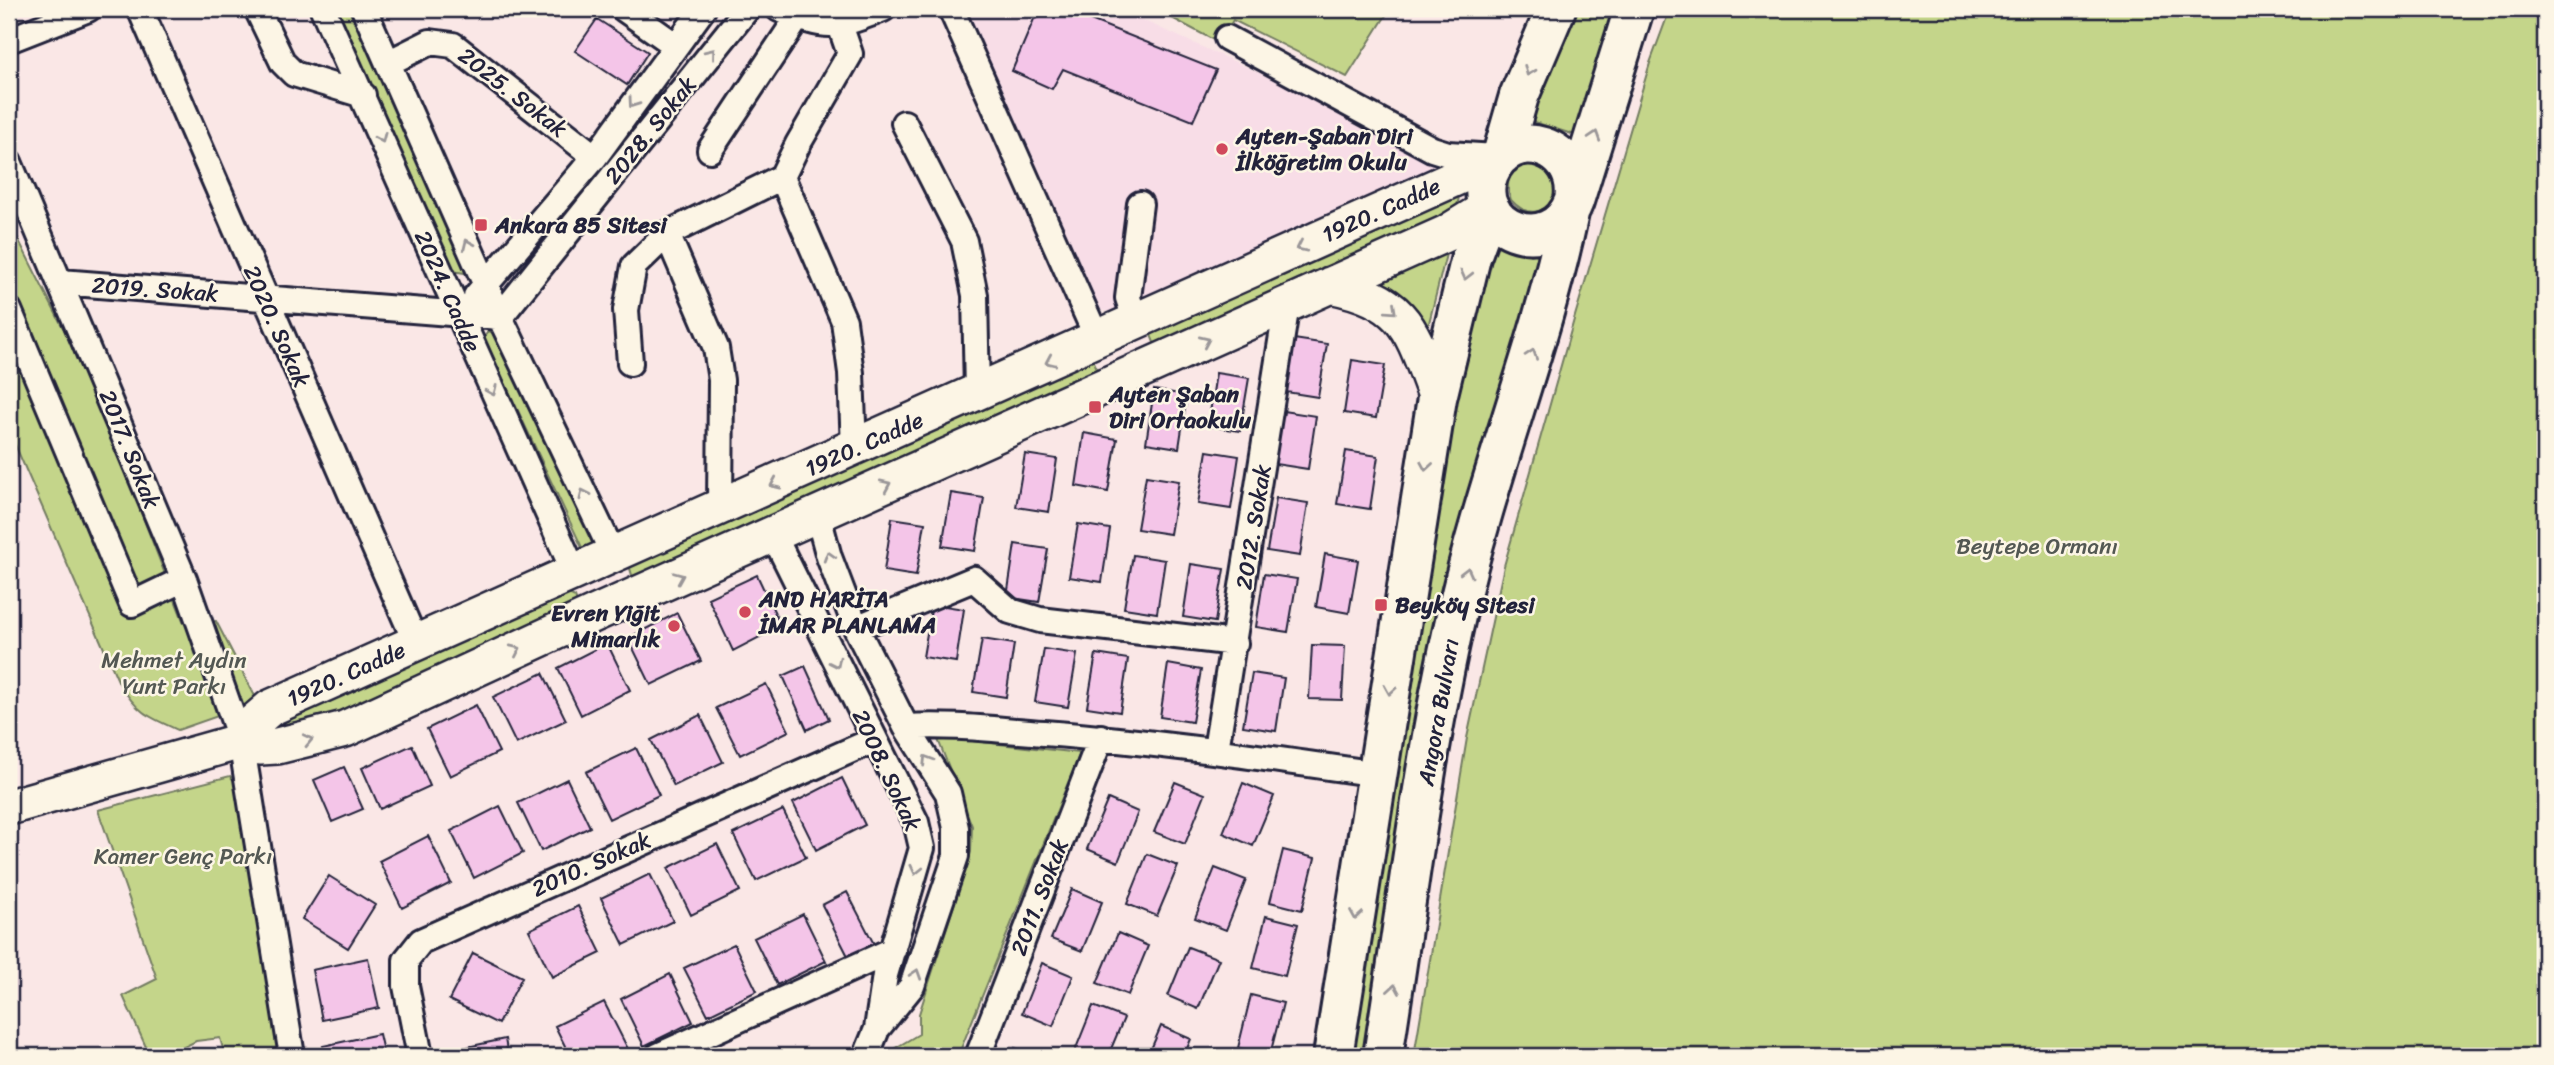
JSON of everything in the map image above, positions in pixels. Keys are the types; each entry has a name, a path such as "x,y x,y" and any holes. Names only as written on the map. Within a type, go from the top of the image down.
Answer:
{"main road":[{"path":"1333,1056 1437,398 1471,257 1491,209 1487,181 1500,157 1519,96 1556,9"},
{"name":"Angora Bulvarı","path":"1383,1056 1422,801 1456,616 1505,435 1555,282 1572,207 1633,9"},
{"name":"Angora Bulvarı","path":"1500,157 1526,145 1551,149 1570,167 1575,183 1572,207"},
{"name":"1920. Cadde","path":"241,741 255,721 271,708 1098,340 1500,157"},
{"path":"1491,209 1509,228 1531,234 1553,228 1572,207"},
{"name":"1920. Cadde","path":"9,807 241,741 260,747 277,746 309,741 345,729 594,614 774,536 1447,233 1491,209"},
{"path":"1329,285 1373,296 1399,315 1419,351 1437,398"},
{"path":"1136,322 1155,363"},
{"path":"1098,340 1117,380"},
{"path":"614,556 632,597"},
{"path":"575,573 594,614"}],"street":[{"name":"2020. Sokak","path":"140,9 416,643"},
{"path":"257,9 283,63 295,74 363,95"},
{"name":"2024. Cadde","path":"323,9 575,573"},
{"name":"2024. Cadde","path":"364,9 500,317 614,556"},
{"path":"624,9 675,45"},
{"name":"2028. Sokak","path":"457,313 486,286 595,157 703,9"},
{"name":"2028. Sokak","path":"500,317 747,9"},
{"path":"710,150 788,13 816,25 840,25 883,9"},
{"path":"951,9 1098,340"},
{"path":"9,40 74,11"},
{"path":"630,363 626,310 634,267 667,234 782,177 797,144 850,54 840,25"},
{"path":"1227,38 1432,149 1448,154 1500,157"},
{"name":"2025. Sokak","path":"388,63 430,42 453,45 595,157"},
{"path":"904,124 964,241 975,295 977,393"},
{"name":"2017. Sokak","path":"9,162 184,579 241,741 292,1056"},
{"path":"782,177 844,321 851,373 854,448"},
{"path":"1136,322 1128,298 1140,204"},
{"path":"667,234 716,348 721,380 720,509"},
{"name":"2019. Sokak","path":"61,282 500,317"},
{"name":"2012. Sokak","path":"1216,750 1287,304"},
{"path":"9,310 132,604 184,579"},
{"path":"818,516 829,557 856,628 906,727 948,793 956,828 956,856 912,986 877,1029"},
{"name":"2008. Sokak","path":"774,536 916,822 922,848 885,975 877,1029 866,1056"},
{"path":"856,628 974,579 1010,611 1040,620 1235,643"},
{"path":"906,727 936,725 1101,737 1216,750 1377,774"},
{"name":"2011. Sokak","path":"978,1056 1101,737"},
{"name":"2010. Sokak","path":"420,1056 406,986 405,960 421,941 874,740"},
{"path":"658,1056 893,950"}],"shaded area":[{"name":"Ayten-Şaban Diri İlköğretim Okulu","path":"967,9 1118,9 1390,132 1441,166 1121,313 1098,310"}],"green space":[{"path":"334,9 352,9 466,267 465,273 452,271"},
{"path":"1155,9 1390,9 1347,77 1233,20 1219,43"},
{"path":"1576,9 1615,9 1578,136 1531,121"},
{"name":"Beytepe Ormanı","path":"1670,9 2545,9 2545,1056 1414,1056 1467,738 1504,566 1650,63"},
{"path":"1522,162 1553,168 1557,200 1534,212 1517,206 1511,200 1509,179"},
{"path":"1462,185 1455,214 1157,350 1149,330"},
{"name":"Mehmet Aydın Yunt Parkı","path":"9,221 90,381 184,623 216,621 258,702 178,730 144,712 119,683 9,431"},
{"path":"1491,237 1541,253 1365,1056 1351,1056 1456,398"},
{"path":"1449,242 1425,339 1364,284"},
{"path":"488,331 495,333 597,547 585,554 484,338"},
{"path":"1093,359 1099,374 634,582 629,565"},
{"path":"567,593 575,597 578,606 353,716 262,731"},
{"path":"937,737 1080,753 958,1056 882,1056 919,1034 919,1014 971,852 972,826"},
{"name":"Kamer Genç Parkı","path":"230,776 238,785 283,1056 225,1056 220,1038 196,1041 166,1056 150,1056 123,996 157,979 98,810"}],"building":[{"path":"1063,9 1216,70 1193,121 1063,69 1052,89 1012,71 1034,19"},
{"path":"597,19 648,52 627,85 575,51"},
{"path":"1294,339 1327,344 1318,397 1286,392"},
{"path":"1352,360 1385,365 1376,418 1344,413"},
{"path":"1216,373 1249,378 1240,431 1208,426"},
{"path":"1154,390 1187,395 1179,448 1146,443"},
{"path":"1283,411 1316,416 1308,469 1275,464"},
{"path":"1084,433 1117,439 1108,492 1076,486"},
{"path":"1207,451 1239,456 1231,509 1198,504"},
{"path":"1346,451 1378,456 1370,509 1337,504"},
{"path":"1025,454 1057,459 1049,512 1016,507"},
{"path":"1146,476 1179,481 1170,534 1137,529"},
{"path":"951,493 984,498 975,551 942,546"},
{"path":"1276,498 1308,503 1300,556 1267,551"},
{"path":"892,518 925,523 916,576 884,571"},
{"path":"1078,524 1110,529 1102,582 1069,577"},
{"path":"1015,544 1048,549 1039,602 1007,597"},
{"path":"1325,554 1358,560 1349,613 1316,607"},
{"path":"1133,555 1165,560 1157,613 1124,608"},
{"path":"1191,564 1224,569 1215,622 1183,617"},
{"path":"1264,574 1297,579 1288,632 1256,627"},
{"name":"AND HARİTA İMAR PLANLAMA","path":"757,575 781,626 733,651 708,598"},
{"path":"932,604 964,609 956,662 923,657"},
{"path":"677,613 701,661 651,685 628,638"},
{"path":"982,639 1014,644 1006,697 973,692"},
{"path":"607,643 630,690 581,715 558,668"},
{"path":"1312,645 1345,646 1342,700 1309,699"},
{"path":"1044,649 1077,654 1068,707 1035,702"},
{"path":"1096,654 1128,659 1120,712 1087,707"},
{"path":"1168,664 1201,670 1192,722 1160,717"},
{"path":"805,666 829,719 807,730 783,676"},
{"path":"543,673 566,720 516,744 493,697"},
{"path":"1252,673 1284,678 1276,731 1243,726"},
{"path":"766,684 789,731 740,755 716,708"},
{"path":"476,705 499,752 450,776 427,729"},
{"path":"700,715 723,762 674,786 651,740"},
{"path":"412,745 430,786 380,809 362,768"},
{"path":"636,748 659,795 609,819 586,772"},
{"path":"344,767 363,809 332,822 314,780"},
{"path":"842,778 865,825 816,850 793,803"},
{"path":"567,779 590,827 541,851 518,803"},
{"path":"1175,782 1205,794 1185,844 1154,832"},
{"path":"1243,783 1274,796 1253,846 1223,833"},
{"path":"1108,799 1138,812 1118,862 1087,849"},
{"path":"500,806 523,853 474,878 451,831"},
{"path":"783,810 806,857 756,881 733,834"},
{"path":"428,836 451,883 402,908 379,861"},
{"path":"717,844 740,891 691,915 668,868"},
{"path":"1283,850 1315,858 1302,910 1270,902"},
{"path":"1147,854 1178,866 1157,916 1127,904"},
{"path":"1215,868 1246,880 1226,930 1195,918"},
{"path":"650,874 673,921 624,945 601,898"},
{"path":"329,876 375,905 348,948 302,919"},
{"path":"1072,889 1102,902 1082,951 1051,939"},
{"path":"847,892 874,944 849,958 822,905"},
{"path":"578,906 601,953 552,977 529,930"},
{"path":"803,914 826,961 777,985 754,938"},
{"path":"1266,916 1298,924 1285,976 1253,968"},
{"path":"1118,933 1148,946 1128,995 1097,983"},
{"path":"734,944 757,991 708,1015 684,968"},
{"path":"1188,947 1219,959 1198,1009 1168,996"},
{"path":"473,953 522,977 498,1024 449,1000"},
{"path":"368,958 379,1008 322,1020 312,970"},
{"path":"1042,963 1073,976 1053,1026 1022,1013"},
{"path":"670,974 693,1022 644,1046 621,999"},
{"path":"1251,995 1283,1003 1270,1055 1238,1048"},
{"path":"604,1002 628,1049 614,1056 570,1056 555,1026"},
{"path":"1093,1006 1124,1018 1108,1056 1073,1056"},
{"path":"1161,1026 1191,1039 1184,1056 1148,1056"},
{"path":"379,1034 384,1056 325,1056 323,1046"},
{"path":"505,1039 508,1056 450,1056 448,1051"},
{"path":"1015,1048 1035,1056 1011,1056"}],"place":[{"name":"Ayten-Şaban Diri İlköğretim Okulu","path":"1222,149"},
{"name":"Ankara 85 Sitesi","path":"481,225"},
{"name":"Ayten Şaban Diri Ortaokulu","path":"1095,407"},
{"name":"Beyköy Sitesi","path":"1381,605"},
{"name":"AND HARİTA İMAR PLANLAMA","path":"745,612"},
{"name":"Evren Yiğit Mimarlık","path":"674,626"}]}
